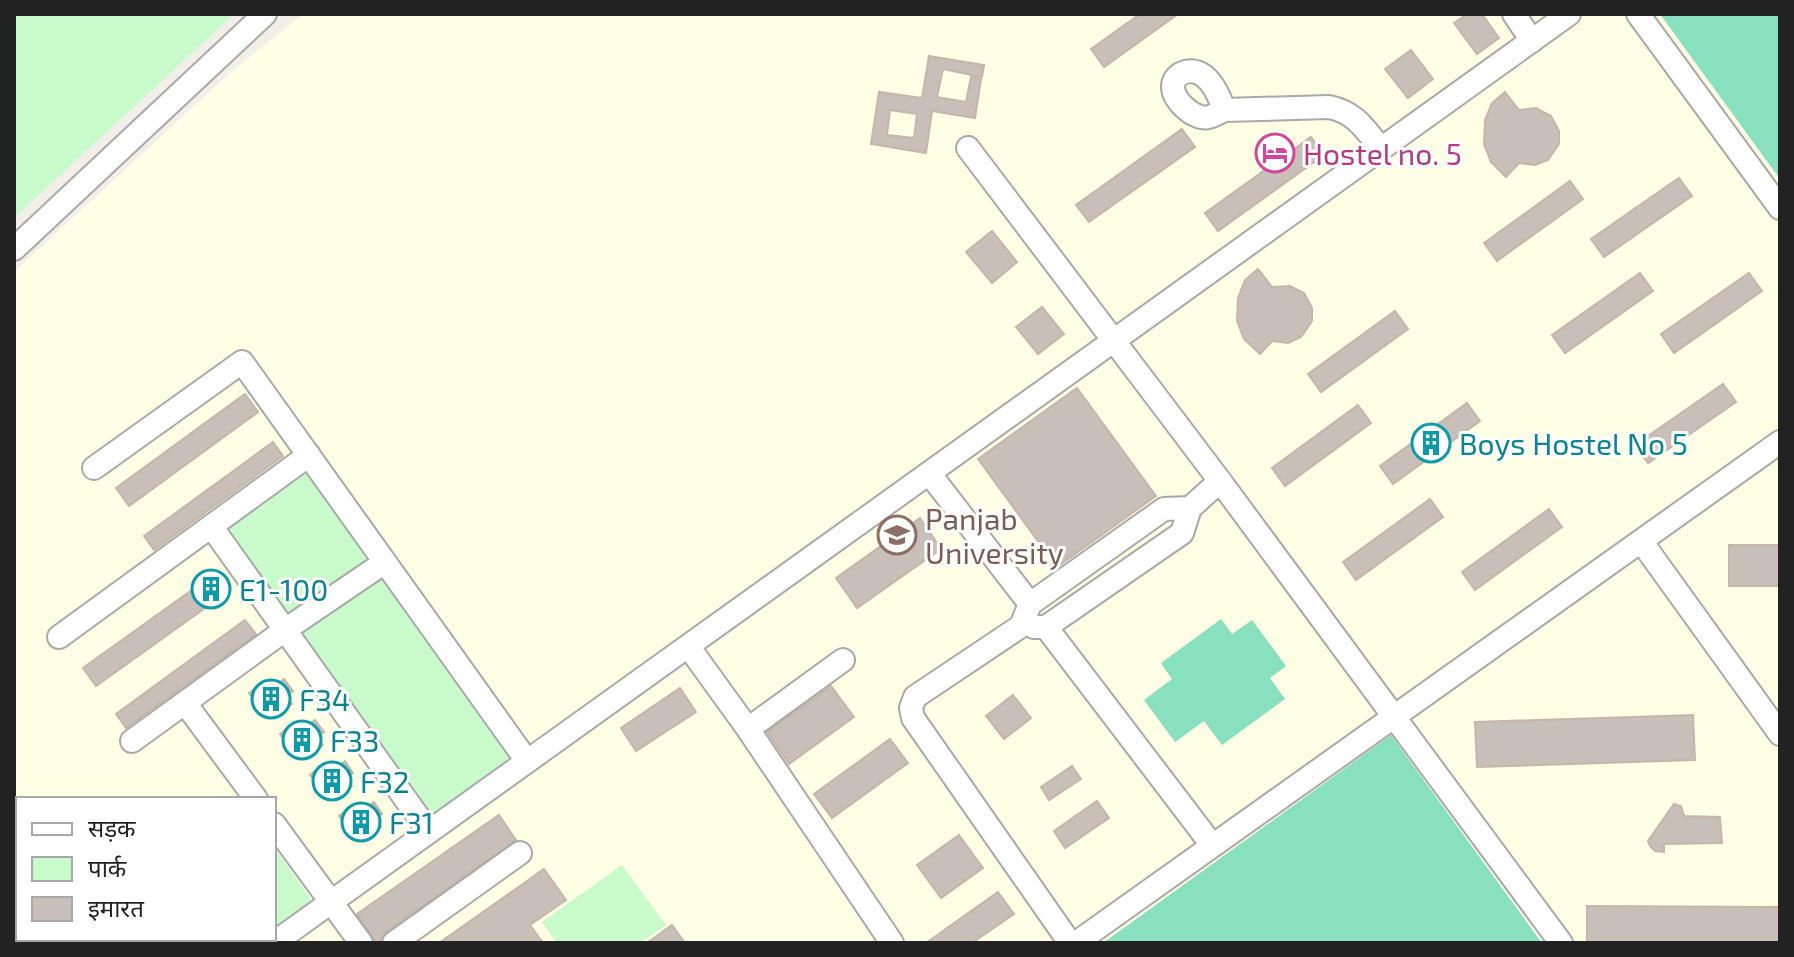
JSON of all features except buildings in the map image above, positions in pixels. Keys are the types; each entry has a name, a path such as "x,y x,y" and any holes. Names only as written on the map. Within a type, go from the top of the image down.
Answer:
{"street":[{"path":"14,249 265,14"},
{"path":"1514,14 1532,41"},
{"path":"274,943 1569,14"},
{"path":"1638,14 1780,208"},
{"path":"1224,110 1329,107 1344,110 1357,118 1381,149"},
{"path":"968,148 1395,715 1561,943"},
{"path":"94,468 242,362 527,761"},
{"path":"1076,943 1780,442"},
{"path":"59,637 309,455"},
{"path":"929,473 1030,604"},
{"path":"1021,626 1046,627 1182,533 1190,508 1220,481"},
{"path":"1070,943 913,718 911,708 915,697 1021,626 1030,604 1164,509 1190,508"},
{"path":"211,526 429,832"},
{"path":"1641,541 1780,734"},
{"path":"132,741 385,562"},
{"path":"1046,627 1212,845"},
{"path":"688,646 748,729 892,943"},
{"path":"748,729 843,660"},
{"path":"185,703 255,797"},
{"path":"276,827 361,943"},
{"path":"394,943 520,853"}],"shaded area":[{"name":"Panjab University","path":"303,14 1780,14 1780,943 14,943 14,272 232,71"}],"green space":[{"path":"14,14 234,14 14,218"},
{"path":"1660,14 1780,14 1780,179"},
{"path":"307,462 379,562 287,625 217,527"},
{"path":"384,567 521,761 430,826 291,632"},
{"path":"1221,619 1232,634 1252,620 1286,666 1270,678 1285,699 1222,745 1204,721 1175,742 1144,700 1172,679 1161,663"},
{"path":"1391,735 1542,943 1103,943"},
{"path":"276,850 318,909 276,938"},
{"path":"622,865 666,925 640,943 557,943 542,922"},
{"path":"174,941 271,941 268,943"}],"place":[{"name":"Hostel no. 5","path":"1275,153"},
{"name":"Boys Hostel No 5","path":"1431,443"},
{"name":"Panjab University","path":"897,535"},
{"name":"E1-100","path":"211,589"},
{"name":"F34","path":"271,699"},
{"name":"F33","path":"302,740"},
{"name":"F32","path":"332,781"},
{"name":"F31","path":"361,822"}]}
